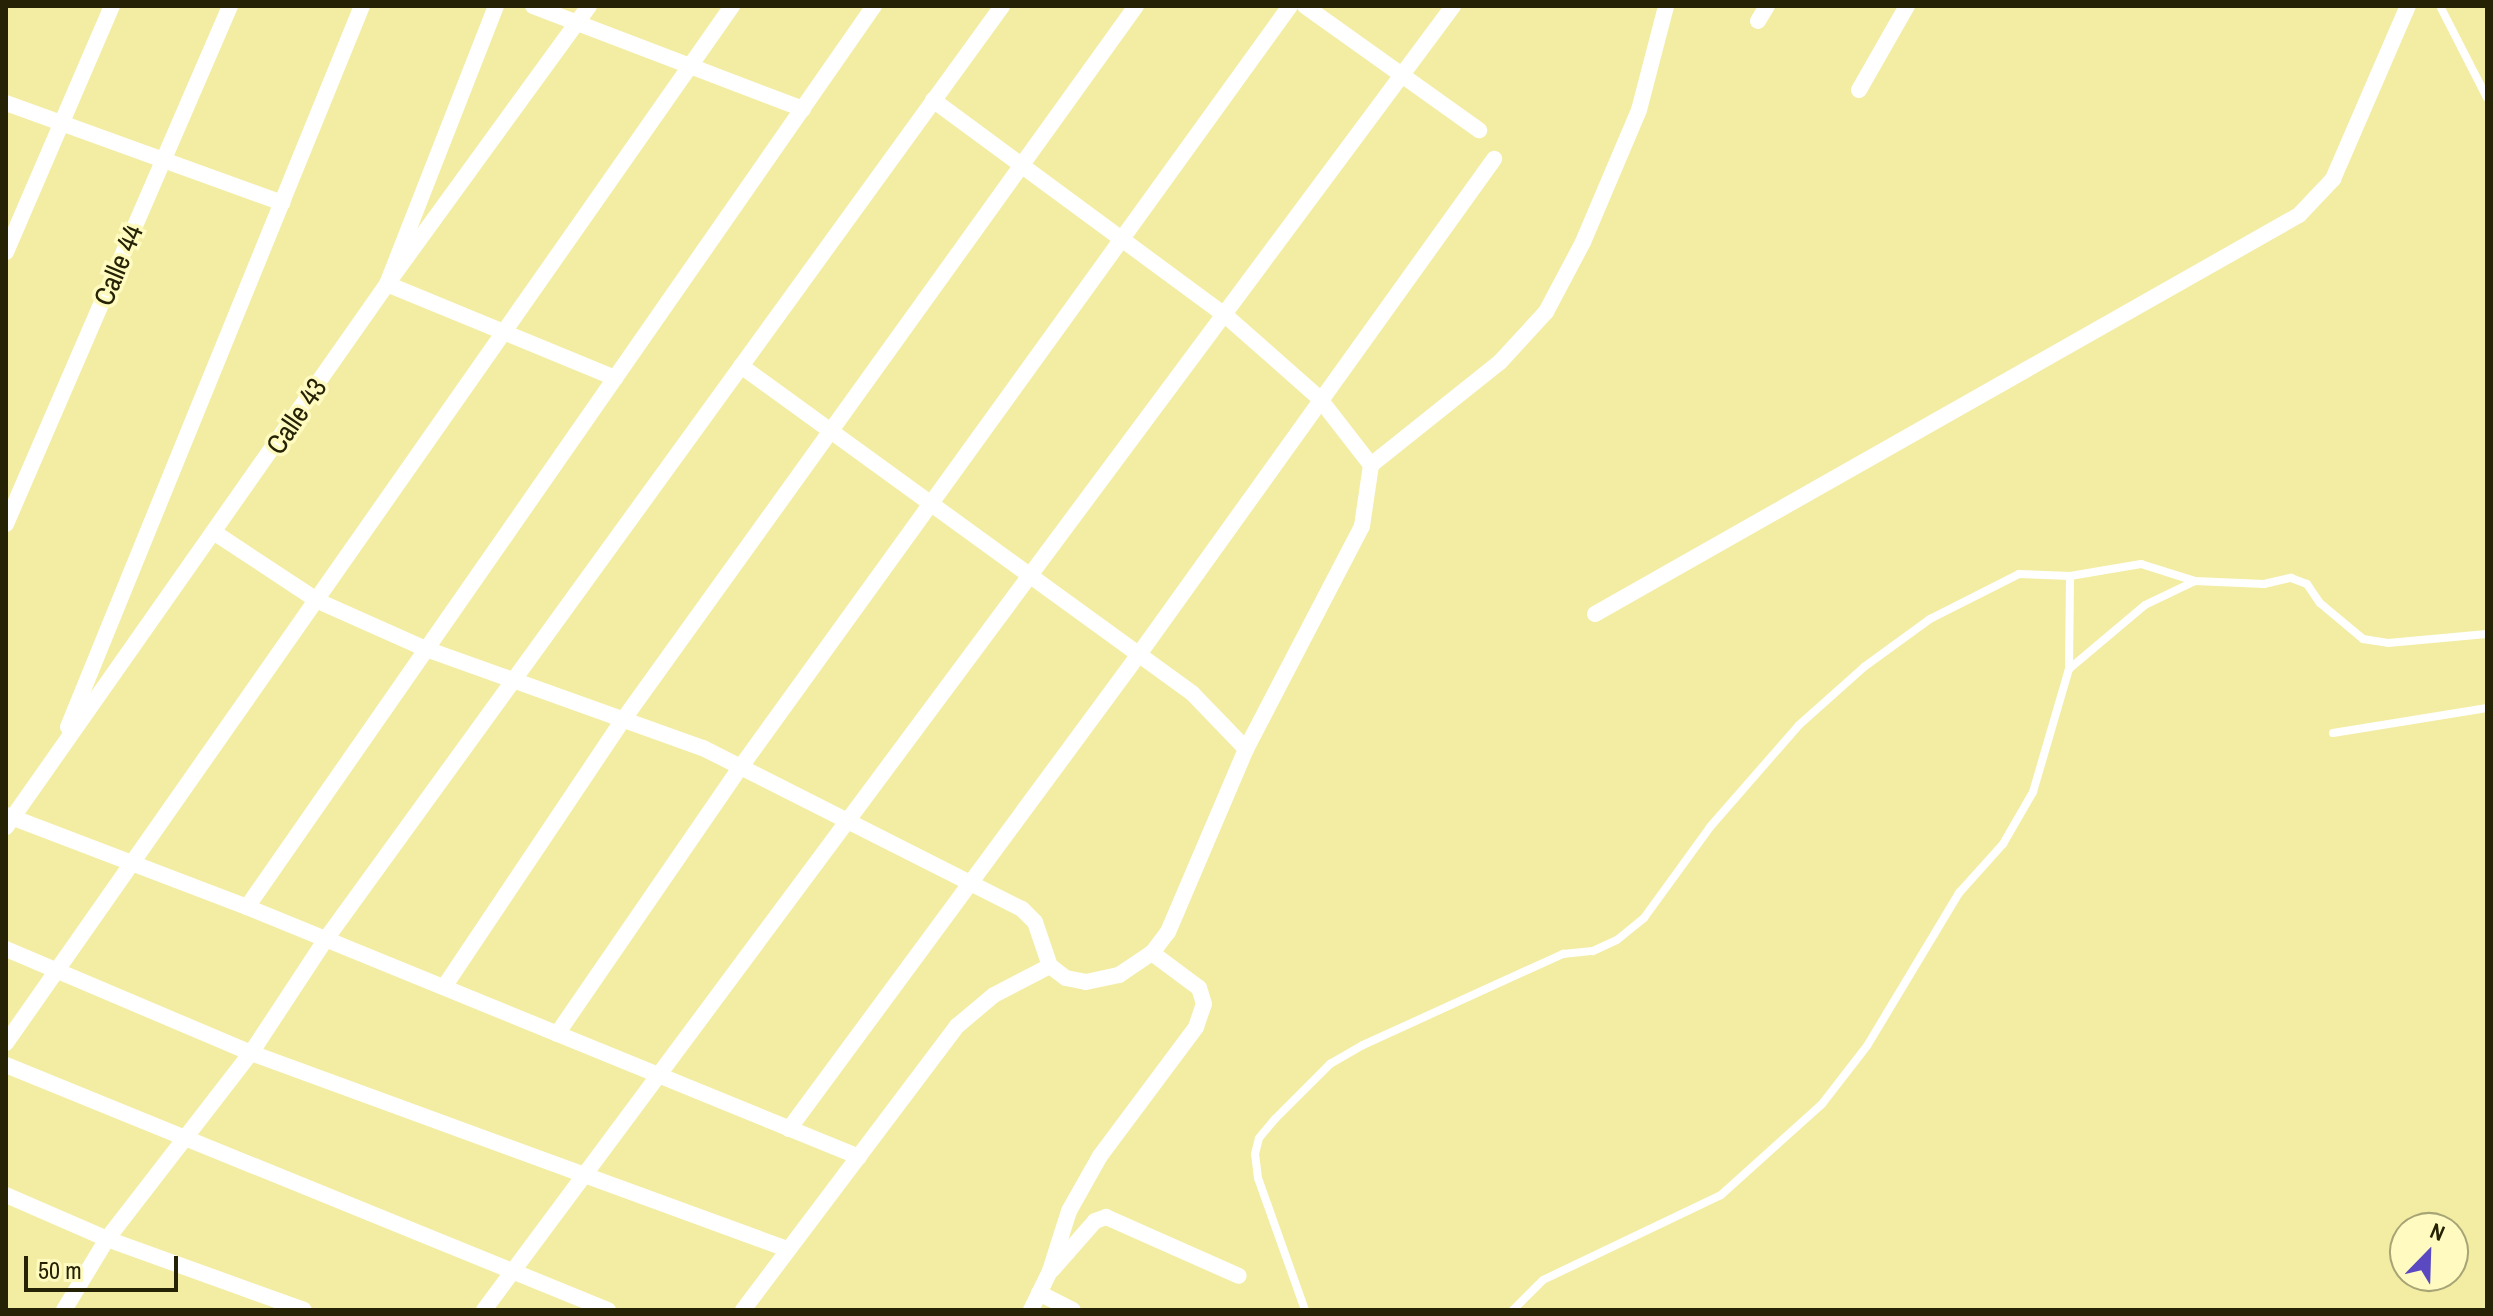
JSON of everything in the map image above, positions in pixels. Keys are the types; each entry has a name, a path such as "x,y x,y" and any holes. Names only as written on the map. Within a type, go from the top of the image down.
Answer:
{"street":[{"path":"6,252 112,6"},
{"name":"Calle 44","path":"6,524 230,6"},
{"path":"58,751 362,6"},
{"path":"496,6 387,284 615,378"},
{"path":"533,6 803,109"},
{"name":"Calle 43","path":"8,820 215,533 387,284 589,6"},
{"path":"6,1043 732,6"},
{"path":"247,907 874,6"},
{"path":"64,1310 107,1239 251,1053 326,939 1002,6"},
{"path":"444,987 623,720 1136,6"},
{"path":"557,1034 740,768 1290,6"},
{"path":"1305,6 1479,130"},
{"path":"484,1310 850,823 1453,6"},
{"path":"215,533 318,601 426,649 623,720 740,768 1022,909 1035,922 1050,966 1066,978 1086,982 1119,975 1152,953 1168,932 1246,749 1362,526 1371,465 1500,362 1546,312 1583,242 1639,110 1666,6"},
{"path":"1758,21 1767,6"},
{"path":"1859,90 1907,6"},
{"path":"1595,614 2299,215 2333,179 2408,6"},
{"path":"933,100 1225,315 1319,398 1371,465"},
{"path":"6,103 282,203"},
{"path":"789,1129 1137,657 1319,398 1494,159"},
{"path":"741,366 1137,657 1192,693 1246,749"},
{"path":"8,820 247,907 859,1157"},
{"path":"6,949 251,1053 787,1249"},
{"path":"1031,1310 1050,1271 1069,1211 1100,1156 1196,1027 1204,1004 1199,988 1152,953"},
{"path":"743,1310 957,1026 994,995 1050,966"},
{"path":"6,1065 608,1310"},
{"path":"6,1195 107,1239 304,1310"},
{"path":"1050,1271 1095,1221 1106,1217 1239,1276"},
{"path":"1039,1293 1073,1310"}],"lane":[{"path":"2440,6 2487,98"},
{"path":"1305,1310 1285,1263 1255,1154 1267,1128 1330,1064 1480,989 1563,954 1593,951 1617,940 1644,918 1710,827 1799,725 1864,667 1930,619 1997,581 2019,574 2070,576 2141,564 2195,581 2264,584 2291,578 2307,584 2320,603 2363,639 2388,643 2487,634"},
{"path":"1513,1310 1543,1280 1721,1195 1822,1104 1867,1046 1959,893 2003,844 2033,792 2069,669 2070,576"},
{"path":"2069,669 2145,605 2195,581"},
{"path":"2333,733 2487,708"}]}
